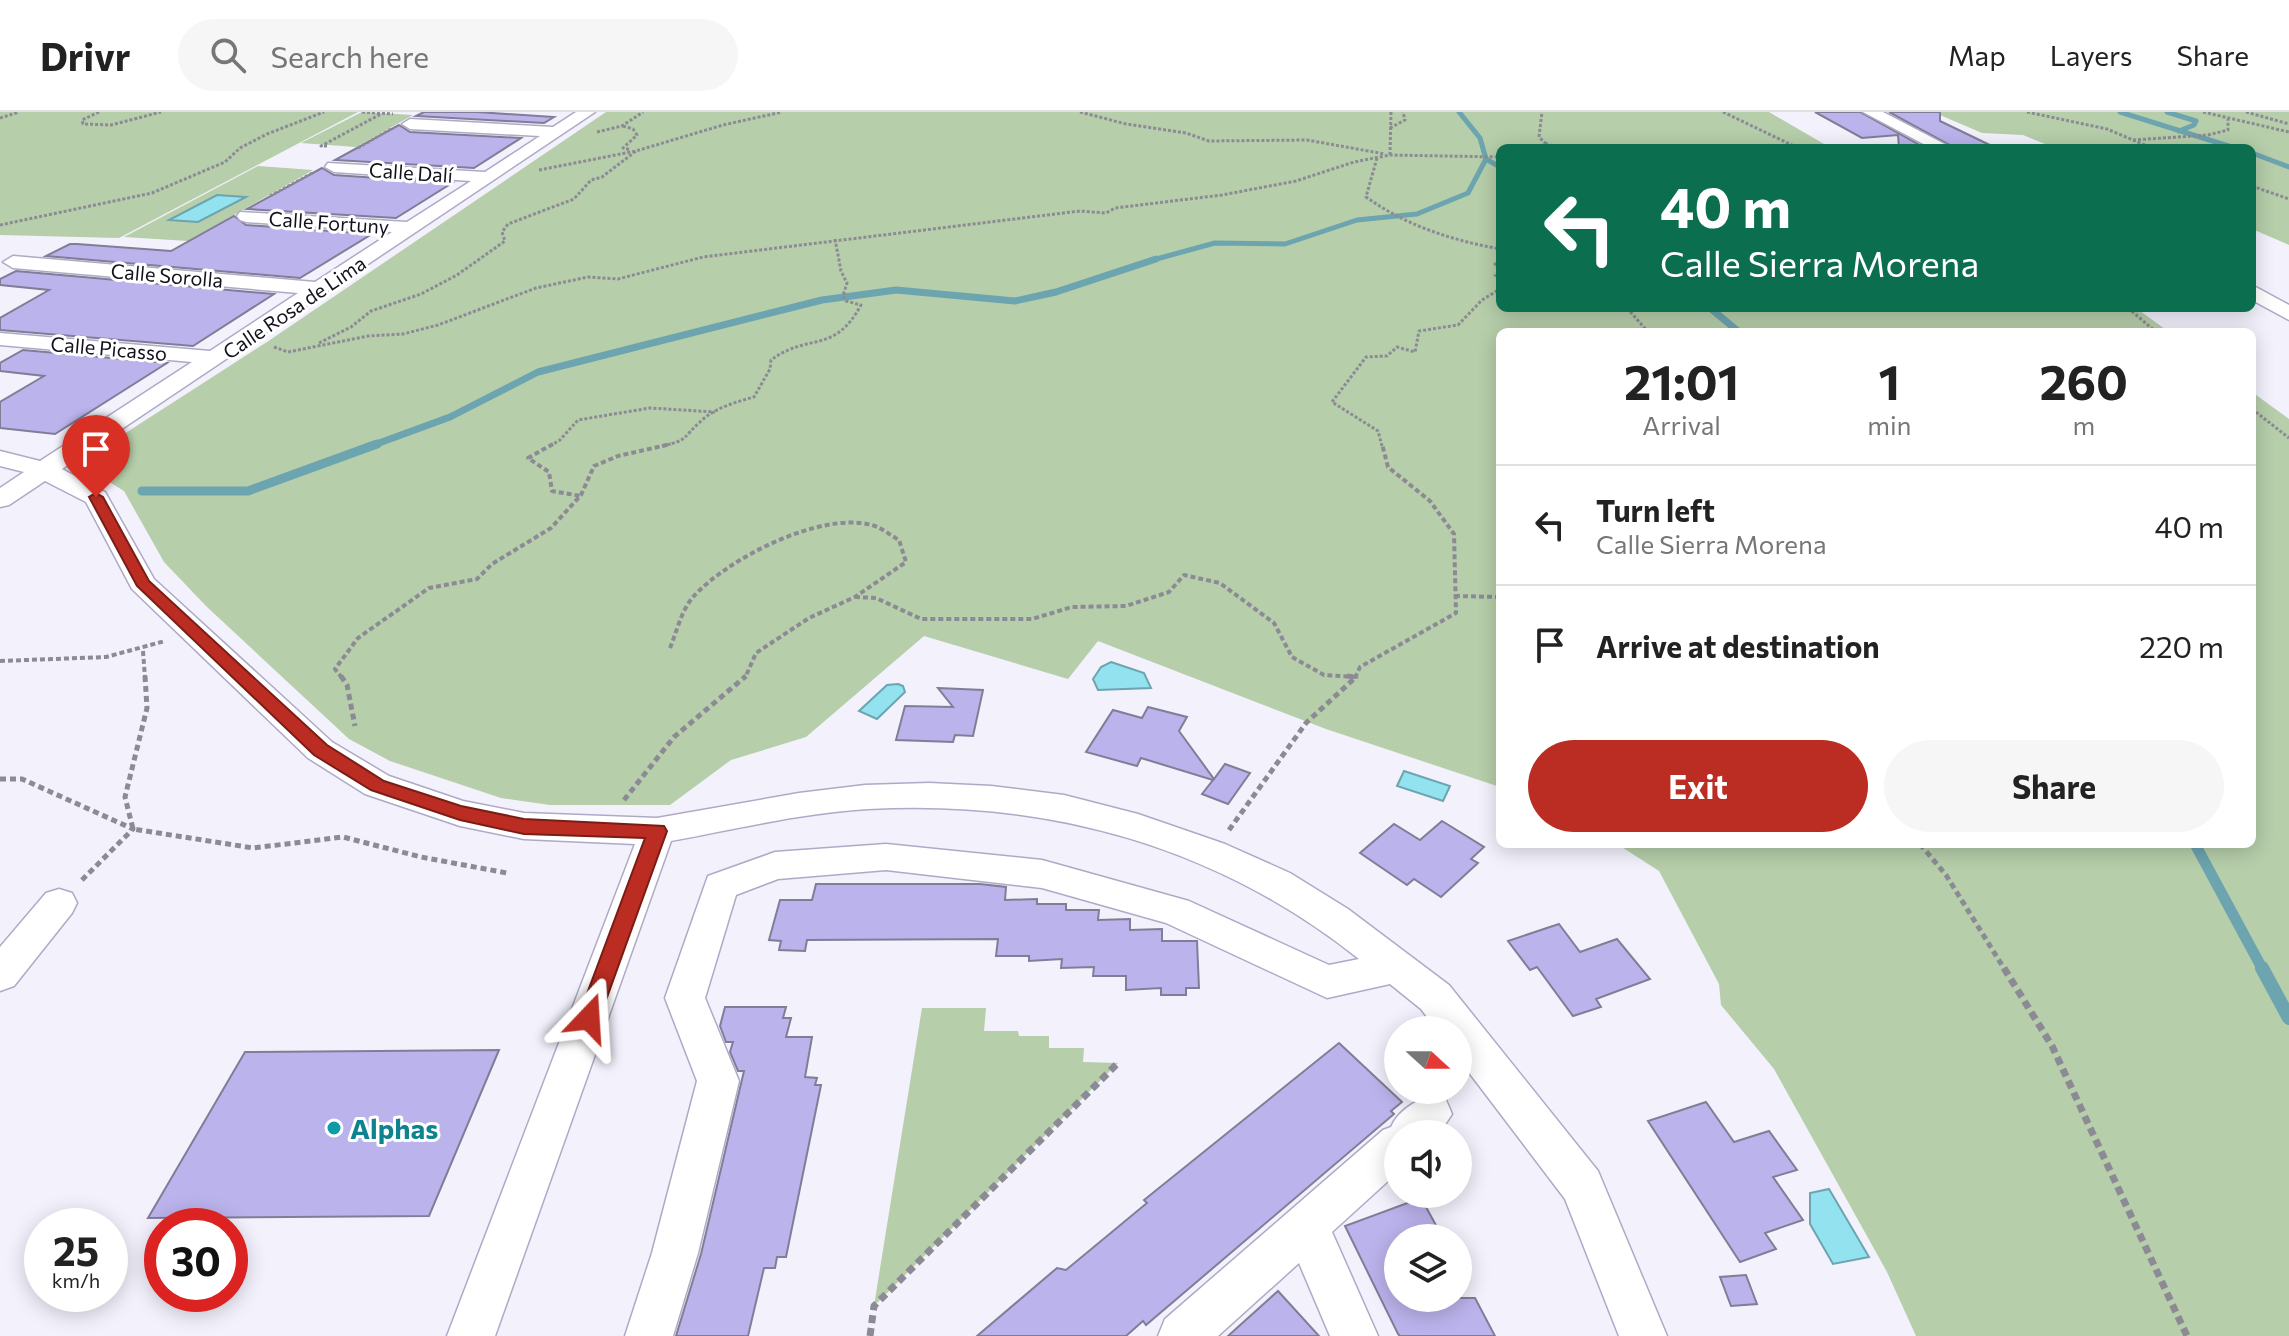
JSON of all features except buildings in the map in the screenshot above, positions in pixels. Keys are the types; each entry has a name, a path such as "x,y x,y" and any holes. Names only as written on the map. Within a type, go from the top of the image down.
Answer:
{"street":[{"name":"Calle Rosa de Lima","path":"0,499 587,112"},
{"path":"1871,112 1936,144"},
{"path":"410,124 556,132"},
{"name":"Calle Dalí","path":"334,167 489,177"},
{"name":"Calle Fortuny","path":"246,216 412,228"},
{"name":"Calle Sorolla","path":"13,262 321,289"},
{"path":"2256,293 2289,314"},
{"name":"Calle Picasso","path":"0,339 217,358"},
{"path":"0,458 44,470 96,497 142,583 320,750 377,785 460,813 524,826 657,831 799,805 865,797 991,798 1064,808 1138,827 1212,853 1288,890 1335,919 1435,997 1582,1186 1643,1336"},
{"path":"471,1336 657,831"},
{"path":"649,1336 675,1253 718,1081 685,998 721,886 775,866 886,857 1042,874 1176,911 1327,982 1397,967"},
{"path":"0,975 59,903"},
{"path":"1182,1336 1384,1157"},
{"path":"1306,1226 1354,1336"}],"path":[{"path":"0,118 19,112"},
{"path":"99,112 82,120 83,124 111,125 161,112"},
{"path":"0,225 152,193 225,162 240,148 267,134 324,112"},
{"path":"489,177 496,189 501,188 526,173 636,151 723,125 782,112"},
{"path":"1080,112 1126,124 1186,133 1209,141 1307,140 1390,155 1496,157"},
{"path":"1390,155 1391,112"},
{"path":"1390,128 1405,120 1403,112"},
{"path":"1542,112 1539,137 1545,143"},
{"path":"1723,112 1790,144"},
{"path":"2027,112 2107,129 2142,144"},
{"path":"2203,112 2289,132"},
{"path":"2246,112 2289,124"},
{"path":"333,147 321,146 382,113"},
{"path":"2132,140 2208,135 2228,130 2228,119"},
{"path":"622,126 633,129 637,135 623,148 636,151"},
{"path":"311,347 351,327 371,311 421,294 457,275 505,241 502,232 508,224 574,199 591,180 602,177 636,151"},
{"path":"242,341 288,352 368,336 403,334 438,325 536,288 575,279 618,279 703,257 835,239 985,225 1080,211 1106,213 1115,208 1222,195 1296,181 1390,155"},
{"path":"1377,157 1372,170 1373,181 1366,197 1386,213 1464,243 1496,248"},
{"path":"2256,187 2289,199"},
{"path":"355,726 347,685 335,669 358,638 429,588 477,579 484,568 543,535 571,513 594,466 618,456 689,437 700,421 730,403 754,397 770,369 771,360 782,349 834,340 855,319 861,305 846,301 843,296 847,283 841,271 835,239"},
{"path":"1212,853 1306,723 1357,677 1360,667 1456,613 1454,534 1430,501 1388,467 1378,431 1332,402 1366,357 1387,356 1397,347 1415,352 1419,331 1458,325 1482,300 1496,291"},
{"path":"1630,312 1644,328"},
{"path":"2133,312 2151,328"},
{"path":"581,496 552,491 549,472 528,458 560,440 578,420 650,408 715,412"},
{"path":"2256,412 2289,438"},
{"path":"604,831 674,737 744,681 756,653 809,618 855,597 906,562 899,540 870,525 832,525 794,533 718,575 691,600 670,648"},
{"path":"855,597 876,598 921,619 1032,619 1072,607 1126,606 1169,592 1184,575 1220,583 1274,623 1292,657 1324,675 1357,677"},
{"path":"1455,596 1496,597"},
{"path":"0,661 60,660 143,651 191,629"},
{"path":"133,829 125,797 147,708 143,651"},
{"path":"0,779 22,779 133,829 253,848 343,837 421,857 507,873"},
{"path":"59,903 133,829"},
{"path":"1923,848 1946,875 2052,1046 2187,1336"},
{"path":"870,1336 874,1306 1118,1063"}],"green space":[{"path":"0,112 358,112 119,238 0,235"},
{"path":"362,112 413,115 356,147 301,143"},
{"path":"606,112 1769,112 1824,144 1496,144 1496,312 2142,312 2164,328 1496,328 1496,786 1326,729 1098,641 1068,679 924,636 806,737 731,760 670,805 550,805 501,798 390,761 349,739 206,606 164,562 124,491 79,463 267,342"},
{"path":"1933,112 2289,112 2289,245 2256,231 2256,144 2045,144 2023,135 1982,133"},
{"path":"258,166 313,170 188,241 124,237"},
{"path":"2256,395 2289,419 2289,1336 1916,1336 1887,1272 1774,1069 1721,1005 1719,984 1659,871 1623,848 2256,848"},
{"path":"922,1008 986,1008 984,1031 1018,1031 1019,1036 1049,1036 1049,1048 1084,1048 1083,1062 1118,1063 874,1306"}],"water":[{"path":"217,195 246,197 198,222 169,220"},
{"path":"1111,662 1144,673 1151,688 1098,690 1093,679 1101,667"},
{"path":"887,685 903,686 905,692 877,719 859,711"},
{"path":"1404,771 1450,786 1443,801 1397,786"},
{"path":"1829,1189 1869,1257 1833,1264 1810,1224 1810,1193"}],"waterway":[{"path":"1459,112 1480,138 1486,159"},
{"path":"2120,112 2180,131"},
{"path":"2167,112 2196,121 2194,125 2180,131"},
{"path":"2180,131 2222,144"},
{"path":"2256,155 2289,167"},
{"path":"1154,260 1215,243 1285,244 1357,220 1417,214 1468,193 1486,159"},
{"path":"1486,159 1496,165"},
{"path":"371,446 450,417 538,372 822,300 896,290 1015,301 1056,292 1154,260"},
{"path":"1149,261 1154,260"},
{"path":"1715,312 1734,328"},
{"path":"142,491 248,491 377,444"},
{"path":"2197,848 2263,970"},
{"path":"2262,968 2289,1018"}],"place":[{"name":"Alphas","path":"334,1128"}],"route":[{"path":"96,497 142,583 320,750 377,785 460,813 524,826 657,831 589,1018"}]}
